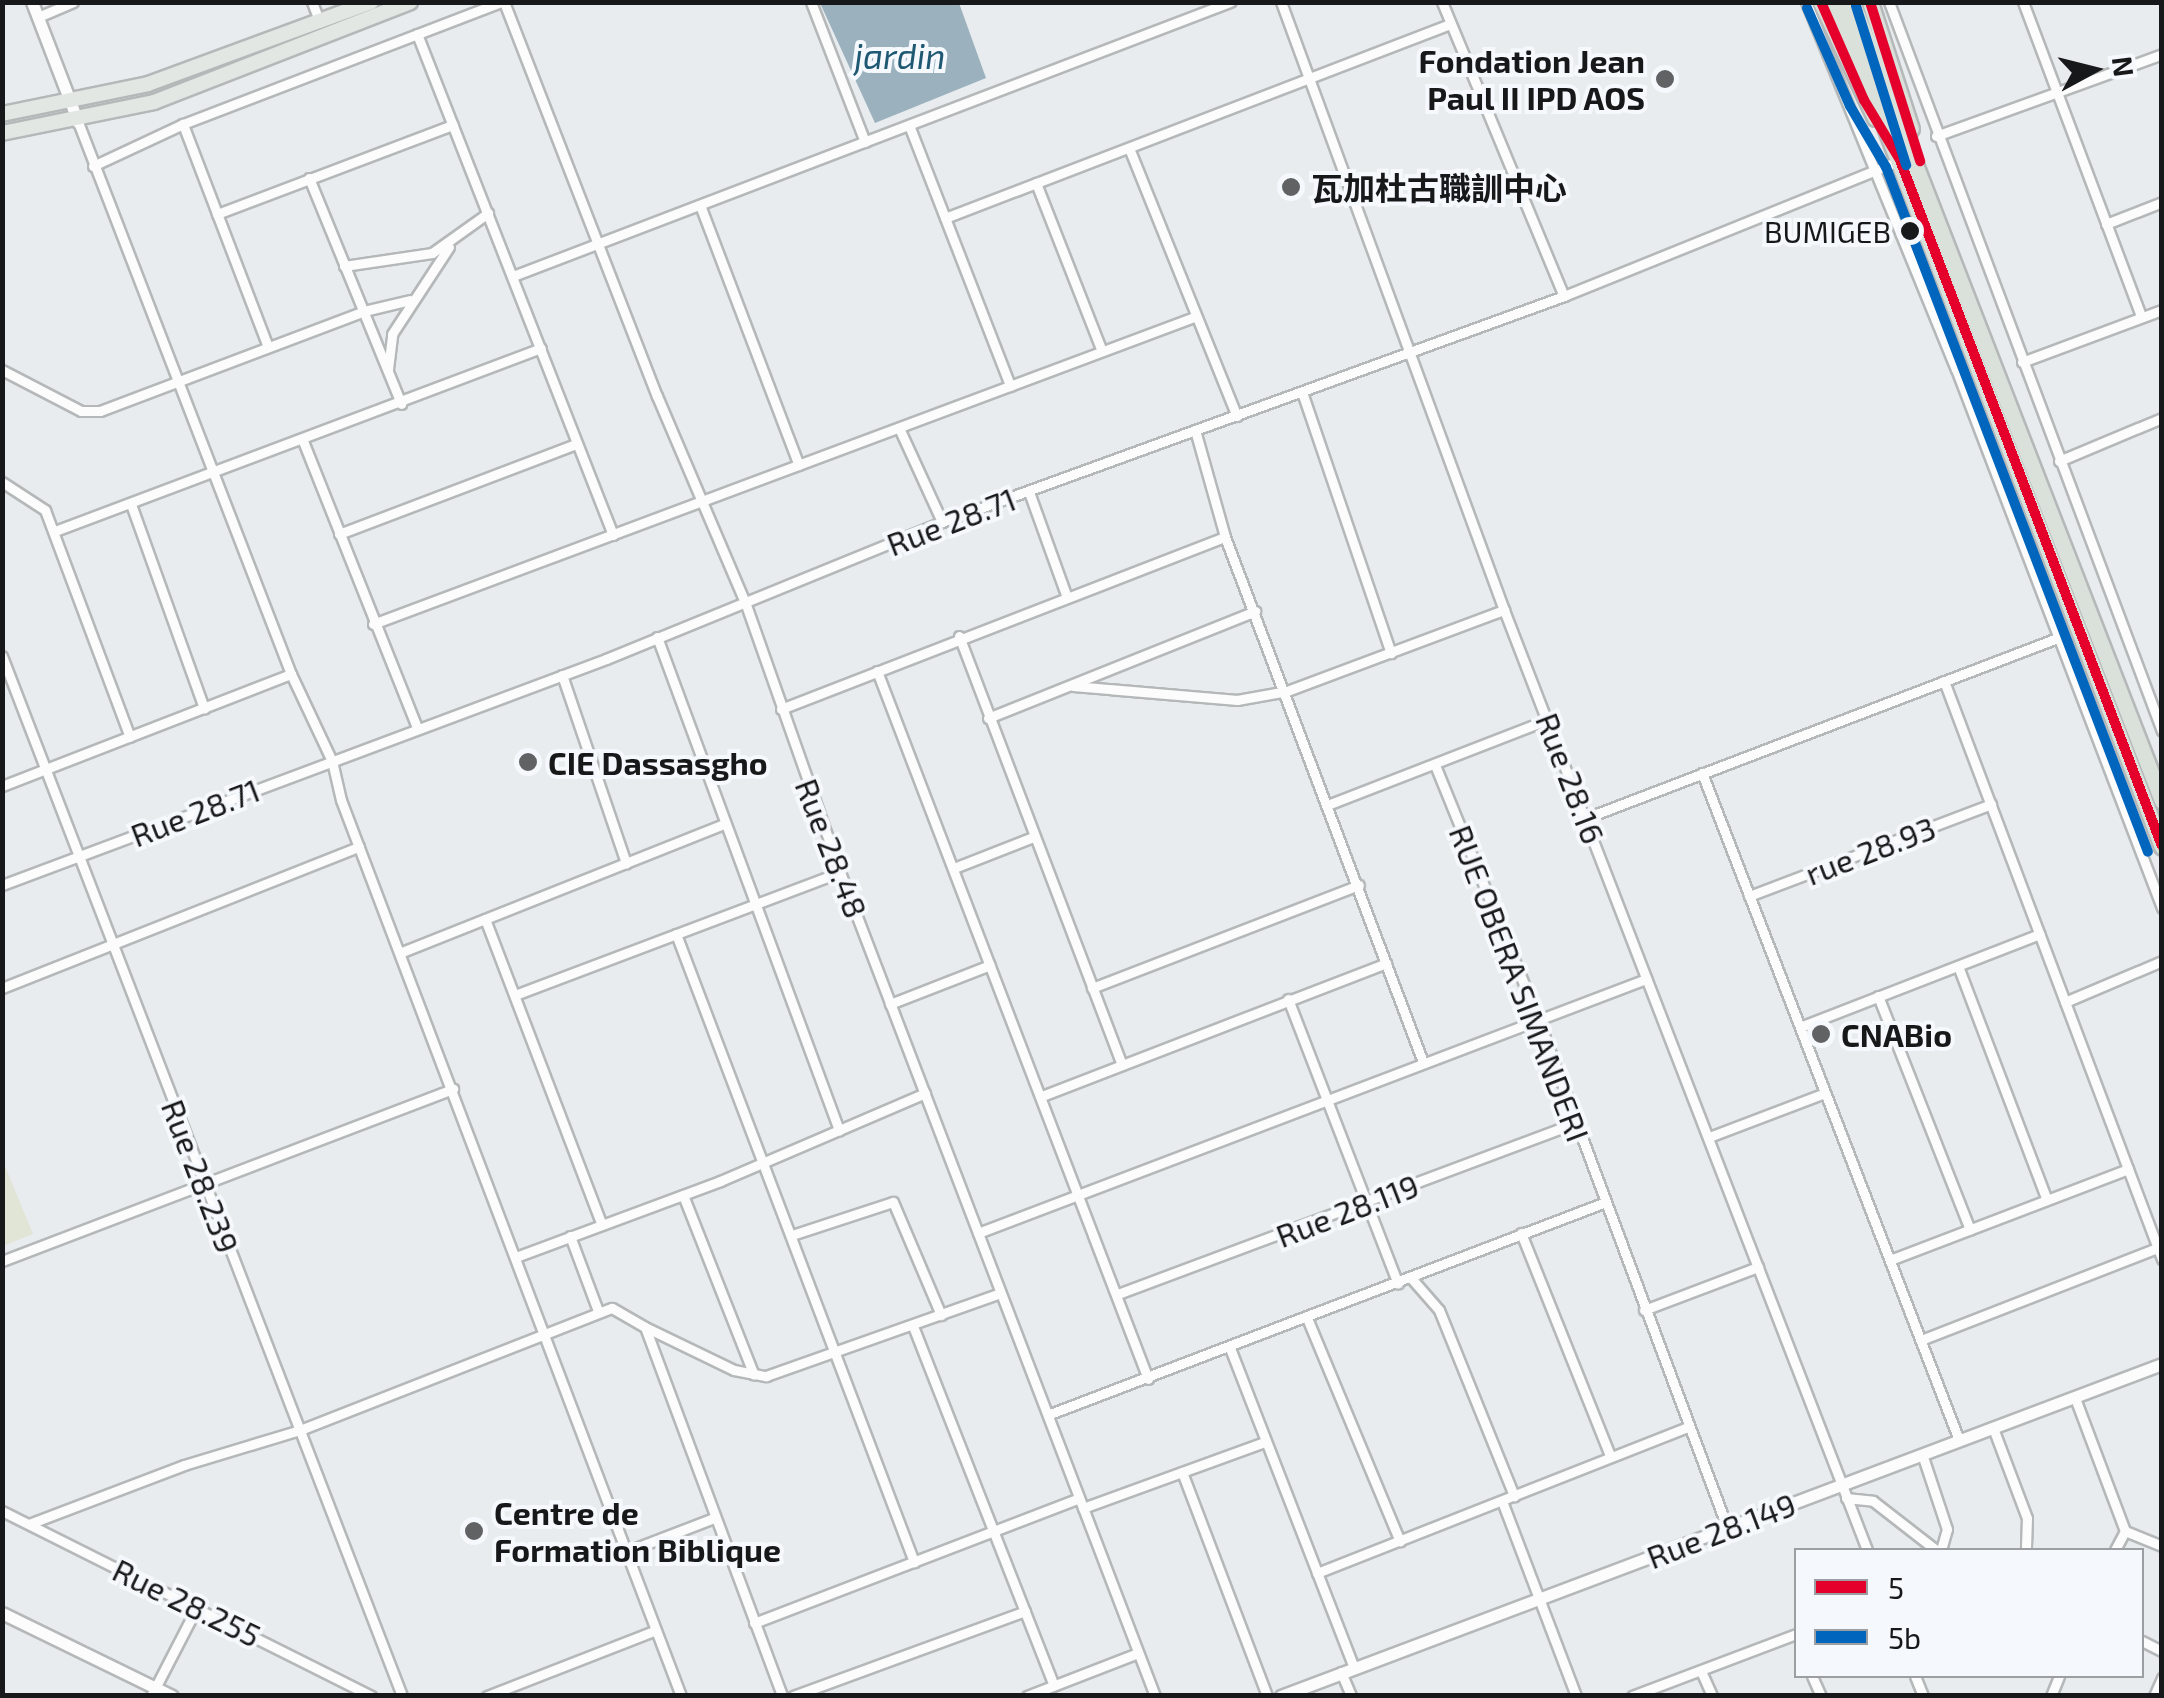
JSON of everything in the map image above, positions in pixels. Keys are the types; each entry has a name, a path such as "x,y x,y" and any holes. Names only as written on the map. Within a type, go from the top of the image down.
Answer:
{"highway":[{"path":"1820,2 1864,100 1900,160"},
{"path":"1837,2 2162,801"},
{"path":"1852,2 1935,214"},
{"path":"1870,2 1935,214 1932,234 2162,848"}],"main road":[{"path":"2,114 70,104 320,23 371,2"},
{"path":"2,133 78,122 154,102 410,2"}],"street":[{"path":"32,2 291,674 332,760 359,846 681,1696"},
{"path":"38,17 73,2"},
{"path":"312,2 320,23"},
{"path":"93,166 182,124 502,2"},
{"name":"Rue 28.48","path":"502,2 745,602 840,872 1155,1696"},
{"path":"812,2 865,142"},
{"path":"513,276 1230,2"},
{"name":"Rue 28.16","path":"1281,2 1306,82 1504,610 1866,1548"},
{"path":"1442,2 1564,296"},
{"path":"1806,2 1877,171 2162,908"},
{"path":"1889,2 2162,731"},
{"path":"2023,2 2141,316"},
{"path":"945,218 1450,24"},
{"path":"418,34 613,536"},
{"path":"1936,136 2162,54"},
{"path":"182,124 268,348"},
{"path":"217,214 453,125"},
{"path":"909,126 1010,386"},
{"path":"1129,148 1237,416"},
{"name":"Rue 28.71","path":"2,886 562,675 942,522 1564,296 1900,160"},
{"path":"309,178 401,404"},
{"path":"1036,183 1101,349"},
{"path":"2106,224 2162,202"},
{"path":"700,205 800,465"},
{"path":"344,266 432,253 488,213"},
{"path":"388,370 392,334 410,300 457,237"},
{"path":"2,370 88,412 364,311 410,300"},
{"path":"2022,362 2162,310"},
{"path":"373,624 1194,317"},
{"path":"55,531 132,508 541,348"},
{"path":"1302,392 1390,653"},
{"path":"2059,461 2162,418"},
{"path":"899,428 942,522"},
{"path":"1195,430 1225,537 1288,691 1423,1062"},
{"path":"303,440 417,728"},
{"path":"339,534 576,444"},
{"path":"2,482 32,496 55,531 65,574 130,736"},
{"path":"1028,492 1066,595"},
{"path":"132,508 204,708"},
{"path":"781,709 959,636 1225,537"},
{"path":"988,718 1255,610"},
{"path":"1074,686 1217,700 1288,691 1504,610"},
{"path":"959,636 1122,1064"},
{"path":"657,637 838,1130"},
{"path":"1586,818 2060,637"},
{"name":"Rue 28.239","path":"2,656 83,855 113,946 402,1696"},
{"path":"876,671 1148,1379"},
{"path":"2,786 291,674"},
{"path":"562,675 626,863"},
{"path":"1944,681 2162,1259"},
{"path":"1330,804 1549,719"},
{"name":"RUE OBERA SIMANDERI","path":"1434,765 1538,1019 1603,1203"},
{"path":"1702,773 1959,1440"},
{"name":"rue 28.93","path":"1749,896 1991,804"},
{"path":"402,952 723,824"},
{"path":"954,868 1033,836"},
{"path":"2,988 359,846"},
{"path":"515,995 840,872"},
{"path":"1092,988 1359,885"},
{"path":"485,919 601,1223"},
{"path":"676,934 759,1163 792,1235 914,1562"},
{"path":"1800,1026 2040,934"},
{"path":"2065,1002 2162,961"},
{"path":"1042,1096 1386,964"},
{"path":"890,1004 990,965"},
{"path":"1958,966 2047,1200"},
{"path":"978,1232 1646,980"},
{"path":"1878,996 1970,1230"},
{"path":"1288,999 1398,1284"},
{"path":"2,1261 453,1089"},
{"path":"516,1257 683,1195 925,1093"},
{"path":"1709,1137 1825,1093"},
{"name":"Rue 28.119","path":"1118,1294 1575,1123"},
{"path":"1890,1260 2128,1169"},
{"path":"683,1195 754,1374"},
{"path":"792,1235 892,1202 941,1315"},
{"path":"1050,1414 1603,1203 1727,1528"},
{"path":"1522,1234 1610,1456"},
{"path":"570,1236 598,1311"},
{"path":"1921,1340 2157,1248"},
{"path":"1644,1310 1758,1267"},
{"path":"1412,1279 1439,1310 1514,1496"},
{"path":"30,1524 184,1464 300,1430 546,1335 598,1311 619,1310 645,1327 754,1374 913,1326 1000,1292"},
{"path":"1307,1318 1400,1541"},
{"path":"913,1326 1054,1684"},
{"path":"645,1327 782,1696"},
{"path":"1230,1348 1317,1573 1348,1670 1351,1696"},
{"name":"Rue 28.149","path":"1281,1696 1840,1484 2160,1368"},
{"path":"2074,1398 2125,1530 2162,1546"},
{"path":"1317,1573 1688,1427"},
{"path":"1992,1428 2027,1518 2026,1548"},
{"path":"754,1624 995,1531 1264,1442"},
{"path":"1922,1454 1948,1529 1940,1548"},
{"path":"1182,1472 1266,1696"},
{"path":"1846,1498 1873,1501 1936,1548"},
{"path":"1502,1500 1576,1696"},
{"name":"Rue 28.255","path":"2,1511 371,1696"},
{"path":"628,1551 714,1518"},
{"path":"2116,1548 2125,1530"},
{"path":"153,1691 197,1607"},
{"path":"793,1696 1025,1610"},
{"path":"2,1613 153,1691 172,1696"},
{"path":"488,1696 656,1630"},
{"path":"1632,1696 1794,1637"},
{"path":"1027,1696 1138,1653"},
{"path":"1700,1671 1712,1696"},
{"path":"2154,1696 2162,1678"}],"shaded area":[{"path":"2,1159 33,1234 3,1246 2,1246"}],"water":[{"name":"jardin","path":"820,3 959,3 986,78 875,123"}],"transit line":[{"name":"5","path":"1821,2 1864,100 1900,160 2162,846"},
{"name":"5","path":"1870,2 1920,161"},
{"name":"5b","path":"1856,6 1906,165"},
{"name":"5b","path":"1807,8 1850,106 1886,167 2148,852"}],"place":[{"name":"Fondation Jean Paul II IPD AOS","path":"1665,79"},
{"name":"瓦加杜古職訓中心","path":"1291,187"},
{"name":"BUMIGEB","path":"1910,231"},
{"name":"CIE Dassasgho","path":"528,762"},
{"name":"CNABio","path":"1821,1034"},
{"name":"Centre de Formation Biblique","path":"474,1531"}]}
